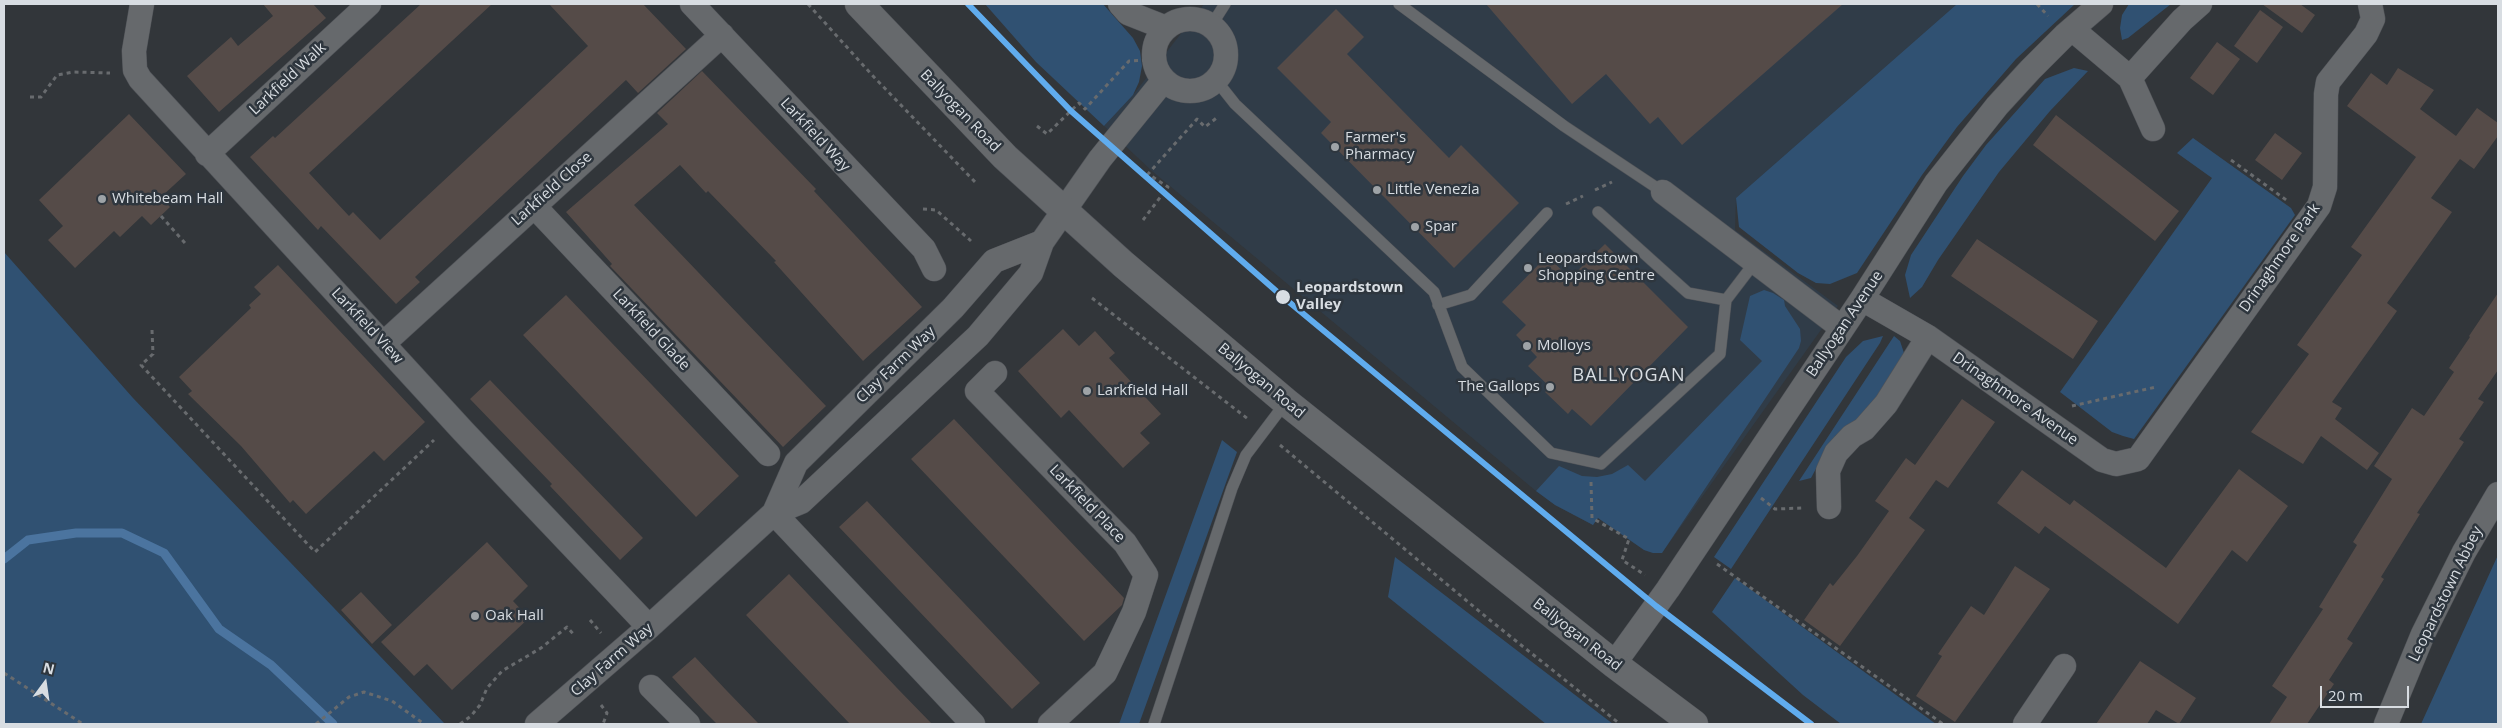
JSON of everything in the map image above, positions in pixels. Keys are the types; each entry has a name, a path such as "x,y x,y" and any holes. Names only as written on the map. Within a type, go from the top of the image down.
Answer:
{"street":[{"name":"Larkfield View","path":"142,4 134,51 135,70 140,79 383,344 649,628"},
{"name":"Larkfield Walk","path":"207,154 369,4"},
{"name":"Larkfield Way","path":"692,4 924,249 934,269"},
{"name":"Ballyogan Road","path":"858,4 1005,157 1064,212 1286,402 1614,664 1694,724"},
{"path":"1120,4 1128,13 1166,28"},
{"name":"Ballyogan Avenue","path":"1614,664 1696,548 1862,299 1936,183 2030,70 2101,4"},
{"path":"2130,78 2182,20 2200,4"},
{"name":"Drinaghmore Park","path":"2102,460 2116,464 2138,458 2319,206 2325,187 2326,94 2328,82 2366,34 2373,19 2370,4"},
{"path":"1188,19 1211,26 1220,35 1225,46 1226,58 1223,70 1216,80 1207,87 1185,91 1174,87 1164,80 1154,60 1157,42 1166,28 1188,19"},
{"path":"2072,29 2130,78 2153,129"},
{"name":"Larkfield Close","path":"383,344 722,35"},
{"name":"Clay Farm Way","path":"537,724 649,628 774,513 801,502 978,336 1031,273 1042,242 1100,159 1164,80"},
{"path":"1663,192 1842,328"},
{"name":"Larkfield Glade","path":"534,206 768,454"},
{"name":"Clay Farm Way","path":"774,513 796,463 953,308 994,261 1042,242"},
{"name":"Drinaghmore Avenue","path":"1862,299 1928,337 2102,460"},
{"path":"1829,507 1828,471 1836,453 1852,436 1864,429 1886,404 1928,337"},
{"name":"Larkfield Place","path":"995,373 977,391 1125,543 1146,575 1134,612 1105,673 1050,724"},
{"name":"Leopardstown Abbey","path":"2386,724 2423,634 2464,552 2498,494"},
{"path":"774,513 973,724"},
{"path":"2025,724 2064,666"},
{"path":"651,687 688,724"}],"lane":[{"path":"1211,26 1225,4"},
{"path":"1399,4 1564,126 1663,192"},
{"path":"1216,80 1235,104 1434,292 1462,367 1550,453 1601,464 1720,354 1726,300 1755,262"},
{"path":"1598,212 1688,293 1726,300"},
{"path":"1438,305 1470,295 1547,213"},
{"path":"1154,724 1232,488 1246,455 1286,402"}],"path":[{"path":"808,4 878,81 977,184"},
{"path":"1037,126 1047,134 1079,103 1085,108 1129,60 1154,60"},
{"path":"30,96 41,97 58,75 73,72 112,73"},
{"path":"1143,220 1168,187 1148,174 1198,119 1205,127 1235,104"},
{"path":"2231,160 2311,217"},
{"path":"161,216 185,243"},
{"path":"1092,298 1263,431 1620,724"},
{"path":"152,330 153,354 141,365 315,552 434,439"},
{"path":"2071,407 2167,385 2184,395"},
{"path":"1591,462 1592,518 1629,539 1622,560 1668,589"},
{"path":"1740,482 1775,509 1829,507"},
{"path":"1696,548 1943,724"},
{"path":"460,724 471,716 480,705 488,688 502,671 541,648 567,627 576,636"},
{"path":"4,673 82,724"},
{"path":"316,724 349,697 364,692 381,696 424,724"}],"shaded area":[{"path":"985,4 1103,4 1133,38 1140,51 1142,66 1139,82 1133,95 1104,126 1036,62"},
{"name":"Leopardstown Shopping Centre","path":"1204,4 1957,4 1736,198 1735,230 1838,306 1662,553 1653,553 1644,550 1598,518 1593,525 1555,505 1536,491 1152,171 1104,126 1133,95"},
{"path":"1957,4 2075,4 2016,59 1957,127 1922,175 1857,273 1830,284 1816,283 1798,273 1739,227 1736,198"},
{"path":"2129,4 2171,4 2128,38 2122,40 2120,28 2122,15"},
{"path":"2074,68 2088,71 2050,111 1999,172 1938,260 1922,287 1910,298 1905,275 1911,255 1963,176 1986,145 2045,79"},
{"path":"2193,138 2291,208 2295,215 2134,439 2112,432 2060,392 2212,178 2177,153"},
{"path":"4,252 133,398 445,724 4,724"},
{"path":"1764,290 1784,300 1785,306 1800,329 1801,341 1799,348 1662,553 1644,550 1598,518 1593,525 1555,505 1536,491 1559,466 1582,476 1597,477 1612,474 1628,465 1645,481 1762,361 1740,340 1750,296"},
{"path":"1883,336 1731,569 1714,557 1846,357 1863,341"},
{"path":"1894,336 1900,341 1904,353 1902,362 1860,419 1836,435 1811,478 1799,481"},
{"path":"1222,440 1237,452 1139,724 1119,724"},
{"path":"2498,555 2498,724 2421,724"},
{"path":"1395,557 1613,724 1546,724 1388,597"},
{"path":"1735,578 1936,724 1841,724 1803,695 1712,612"}],"building":[{"path":"263,4 313,4 326,18 219,112 187,76 231,37 238,46 273,16"},
{"path":"421,4 492,4 309,173 349,216 353,212 380,240 588,46 549,4 643,4 686,49 638,93 626,80 415,277 420,282 396,304 321,226 318,230 250,157 273,136 275,138"},
{"path":"1486,4 1843,4 1682,145 1658,117 1650,124 1606,74 1572,104"},
{"path":"2262,4 2300,4 2315,15 2302,33"},
{"path":"1336,9 1364,37 1347,54 1449,158 1461,145 1519,203 1454,268 1321,133 1331,122 1277,68"},
{"path":"2260,10 2283,27 2257,63 2234,46"},
{"path":"2217,42 2240,59 2213,95 2190,78"},
{"path":"2398,68 2434,90 2420,109 2456,136 2477,108 2498,123 2498,136 2474,169 2460,159 2431,198 2452,212 2387,303 2397,311 2332,402 2342,408 2335,419 2379,453 2367,470 2321,436 2303,464 2251,432 2309,354 2297,345 2362,255 2351,247 2416,157 2347,106 2371,73 2387,85"},
{"path":"702,71 816,189 814,191 922,307 863,361 774,262 776,261 680,165 634,205 826,406 783,447 610,266 612,264 566,212 668,124 657,113"},
{"name":"Whitebeam Hall","path":"129,114 186,174 161,197 170,207 151,225 142,216 120,237 114,231 75,268 48,240 63,226 39,200"},
{"path":"2056,115 2179,211 2155,241 2033,145"},
{"path":"2275,133 2302,153 2282,180 2255,160"},
{"path":"1977,239 2098,321 2073,359 1951,276"},
{"path":"1605,244 1688,327 1591,426 1572,409 1568,414 1545,392 1550,387 1528,366 1537,357 1516,335 1526,325 1502,302 1547,256 1570,278"},
{"path":"278,265 425,422 384,461 374,451 306,514 293,500 290,503 241,446 188,394 192,391 179,377 251,308 249,305 261,294 254,287"},
{"path":"2498,293 2498,370 2478,399 2484,402 2459,439 2464,442 2417,513 2420,514 2381,577 2384,579 2347,639 2353,643 2329,680 2334,684 2307,724 2269,724 2287,697 2272,686 2323,609 2319,607 2357,545 2353,542 2392,479 2374,466 2412,408 2424,416 2454,372 2449,368"},
{"path":"566,295 739,476 696,517 523,335"},
{"name":"Larkfield Hall","path":"1063,329 1079,346 1095,331 1115,353 1109,358 1161,414 1140,433 1150,443 1123,468 1069,410 1061,418 1018,371"},
{"path":"490,380 643,538 620,560 550,486 552,484 470,399"},
{"path":"1962,399 1995,422 1948,488 1936,480 1909,518 1925,530 1840,646 1804,620 1830,583 1833,586 1857,556 1889,511 1875,501 1906,458 1915,465"},
{"path":"954,419 1124,598 1122,605 1084,641 911,459"},
{"path":"2239,469 2288,506 2247,562 2232,550 2178,624 2045,526 2039,534 1997,503 2022,470 2070,505 2074,500 2166,568"},
{"path":"867,501 1040,683 1012,709 839,527"},
{"name":"Oak Hall","path":"487,542 528,586 513,601 529,618 452,690 427,664 414,676 381,642"},
{"path":"2015,566 2050,589 1955,722 1916,696 1942,656 1938,654 1971,606 1984,615"},
{"path":"789,574 932,724 850,724 746,615"},
{"path":"361,592 392,625 372,644 341,610"},
{"path":"695,657 759,724 717,724 704,711 672,677"},
{"path":"2140,661 2196,698 2179,724 2156,710 2147,724 2096,724"}],"waterway":[{"path":"4,559 28,540 76,533 122,533 164,553 219,629 271,665 333,724"}],"transit line":[{"path":"968,4 1071,111 1283,297 1656,606 1811,724"}],"place":[{"name":"Farmer's Pharmacy","path":"1335,147"},
{"name":"Little Venezia","path":"1377,190"},
{"name":"Whitebeam Hall","path":"102,199"},
{"name":"Spar","path":"1415,227"},
{"name":"Leopardstown Shopping Centre","path":"1528,268"},
{"name":"Leopardstown Valley","path":"1283,297"},
{"name":"Molloys","path":"1527,346"},
{"name":"The Gallops","path":"1550,387"},
{"name":"Larkfield Hall","path":"1087,391"},
{"name":"Oak Hall","path":"475,616"}],"district":[{"name":"BALLYOGAN","path":"1629,376"}]}
